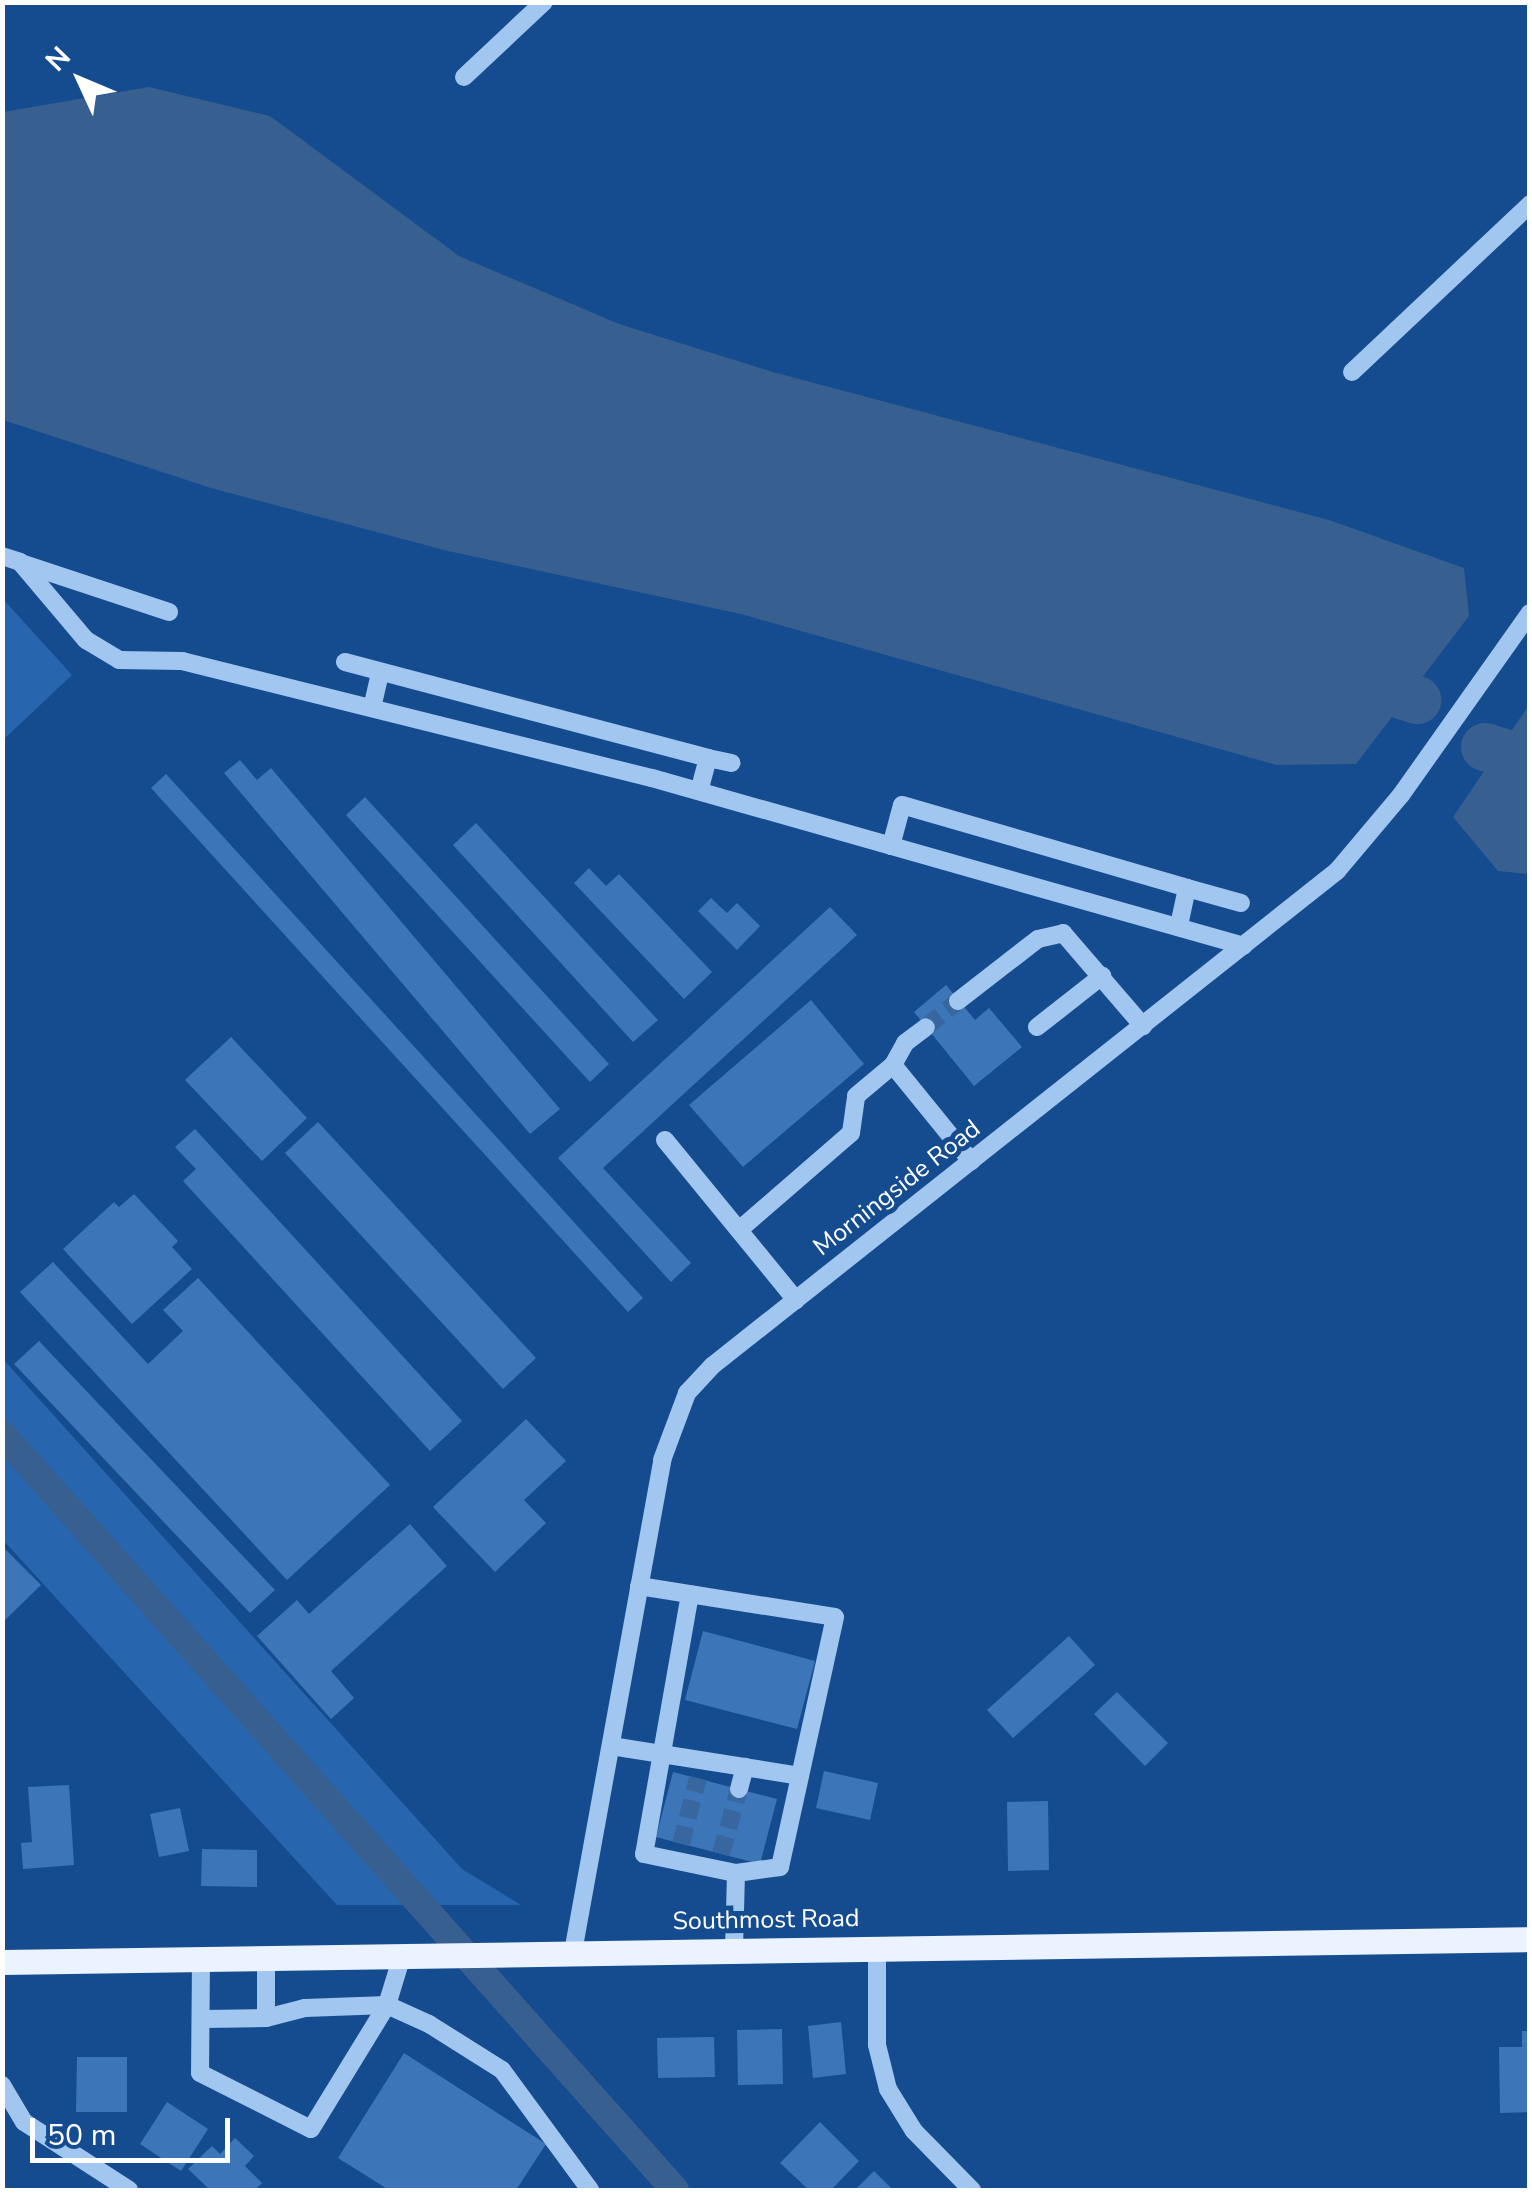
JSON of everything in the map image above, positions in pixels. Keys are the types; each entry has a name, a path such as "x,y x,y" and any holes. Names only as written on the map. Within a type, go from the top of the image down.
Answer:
{"main road":[{"name":"Southmost Road","path":"2,1962 1530,1939"}],"street":[{"path":"464,77 544,2"},
{"path":"1352,372 1530,204"},
{"path":"11,559 168,612"},
{"path":"11,559 86,640 119,660 182,661 372,708 699,792 1244,946"},
{"name":"Morningside Road","path":"574,1952 640,1586 678,1408 712,1366 1337,871 1369,835 1530,612"},
{"path":"345,662 731,764"},
{"path":"372,708 380,672"},
{"path":"699,792 708,758"},
{"path":"891,846 902,805 1241,904"},
{"path":"1179,927 1186,888"},
{"path":"958,1000 1052,932 1073,940 1143,1026"},
{"path":"1036,1027 1102,976"},
{"path":"738,1230 851,1134 856,1096 893,1065 905,1043 926,1027"},
{"path":"893,1065 971,1161"},
{"path":"665,1140 796,1300"},
{"path":"640,1586 834,1617 780,1867 736,1872 719,1862 678,1852 644,1854 690,1594"},
{"path":"611,1746 662,1754 700,1770 745,1767 800,1776"},
{"path":"739,1789 745,1767"},
{"path":"734,1950 736,1872"},
{"path":"876,1949 876,2045 888,2089 914,2131 972,2190"},
{"path":"201,1960 204,2019 200,2073 311,2129 387,2006 402,1956"},
{"path":"266,1958 266,2018"},
{"path":"204,2019 266,2018 305,2008 387,2006 502,2070 590,2190"},
{"path":"2,2085 24,2122 129,2190"}],"shaded area":[{"path":"149,87 270,116 459,256 619,324 773,372 1329,520 1464,568 1469,616 1356,764 1276,765 741,614 448,551 211,488 3,420 3,112"},
{"path":"3,599 72,675 2,740"},
{"path":"1529,705 1529,874 1498,871 1453,817"},
{"path":"3,1359 462,1869 521,1905 337,1905 3,1540"}],"building":[{"path":"240,760 257,780 271,768 560,1109 530,1134 224,773"},
{"path":"166,774 643,1298 628,1312 151,788"},
{"path":"365,797 609,1064 590,1082 346,815"},
{"path":"476,823 658,1020 633,1042 453,845"},
{"path":"589,868 606,886 619,874 712,972 684,999 574,883"},
{"path":"711,898 727,913 737,903 760,926 737,950 698,911"},
{"path":"830,907 857,935 603,1168 691,1263 671,1282 558,1158"},
{"path":"946,985 975,1020 989,1008 1022,1047 974,1086 914,1012"},
{"path":"811,1000 864,1064 743,1167 689,1105"},
{"path":"231,1037 307,1118 262,1161 185,1080"},
{"path":"318,1122 536,1358 503,1389 285,1153"},
{"path":"195,1129 462,1421 430,1451 183,1181 196,1169 175,1147"},
{"path":"134,1194 178,1241 172,1247 192,1269 132,1324 63,1249 114,1202 119,1207"},
{"path":"53,1262 148,1364 183,1331 163,1310 198,1278 390,1485 287,1580 20,1292"},
{"path":"39,1341 275,1590 250,1613 14,1364"},
{"path":"526,1419 566,1461 524,1500 546,1523 495,1572 433,1507"},
{"path":"410,1524 447,1566 331,1671 354,1698 331,1719 257,1636 297,1600 309,1614"},
{"path":"2,1546 41,1585 2,1623"},
{"path":"703,1631 815,1661 797,1729 685,1700"},
{"path":"1069,1636 1095,1665 1013,1738 987,1710"},
{"path":"1117,1692 1168,1743 1145,1766 1094,1714"},
{"path":"824,1771 878,1783 870,1820 816,1808"},
{"path":"673,1772 777,1799 760,1864 656,1837"},
{"path":"69,1785 74,1865 23,1869 21,1843 32,1842 28,1787"},
{"path":"1048,1801 1049,1870 1008,1871 1007,1802"},
{"path":"180,1808 189,1851 159,1857 150,1814"},
{"path":"202,1849 257,1850 257,1887 201,1886"},
{"path":"841,2022 846,2074 813,2078 808,2026"},
{"path":"782,2029 783,2084 738,2085 737,2030"},
{"path":"1522,2031 1530,2031 1530,2112 1500,2113 1499,2047 1522,2047"},
{"path":"714,2037 715,2077 658,2078 657,2038"},
{"path":"404,2053 546,2144 516,2190 389,2190 338,2158"},
{"path":"77,2057 127,2057 127,2112 76,2112"},
{"path":"167,2102 208,2129 181,2171 140,2144"},
{"path":"820,2122 859,2161 831,2190 809,2190 780,2163"},
{"path":"235,2138 254,2156 245,2166 262,2183 255,2190 210,2190 188,2169 212,2146 220,2154"},
{"path":"874,2171 893,2190 855,2190"}],"waterway":[{"path":"1344,677 1417,700"},
{"path":"1485,747 1530,761"},
{"path":"2,1434 675,2190"}],"tunnel":[{"path":"926,1027 958,1001"},
{"path":"681,1844 698,1778"},
{"path":"721,1854 739,1789"}]}
